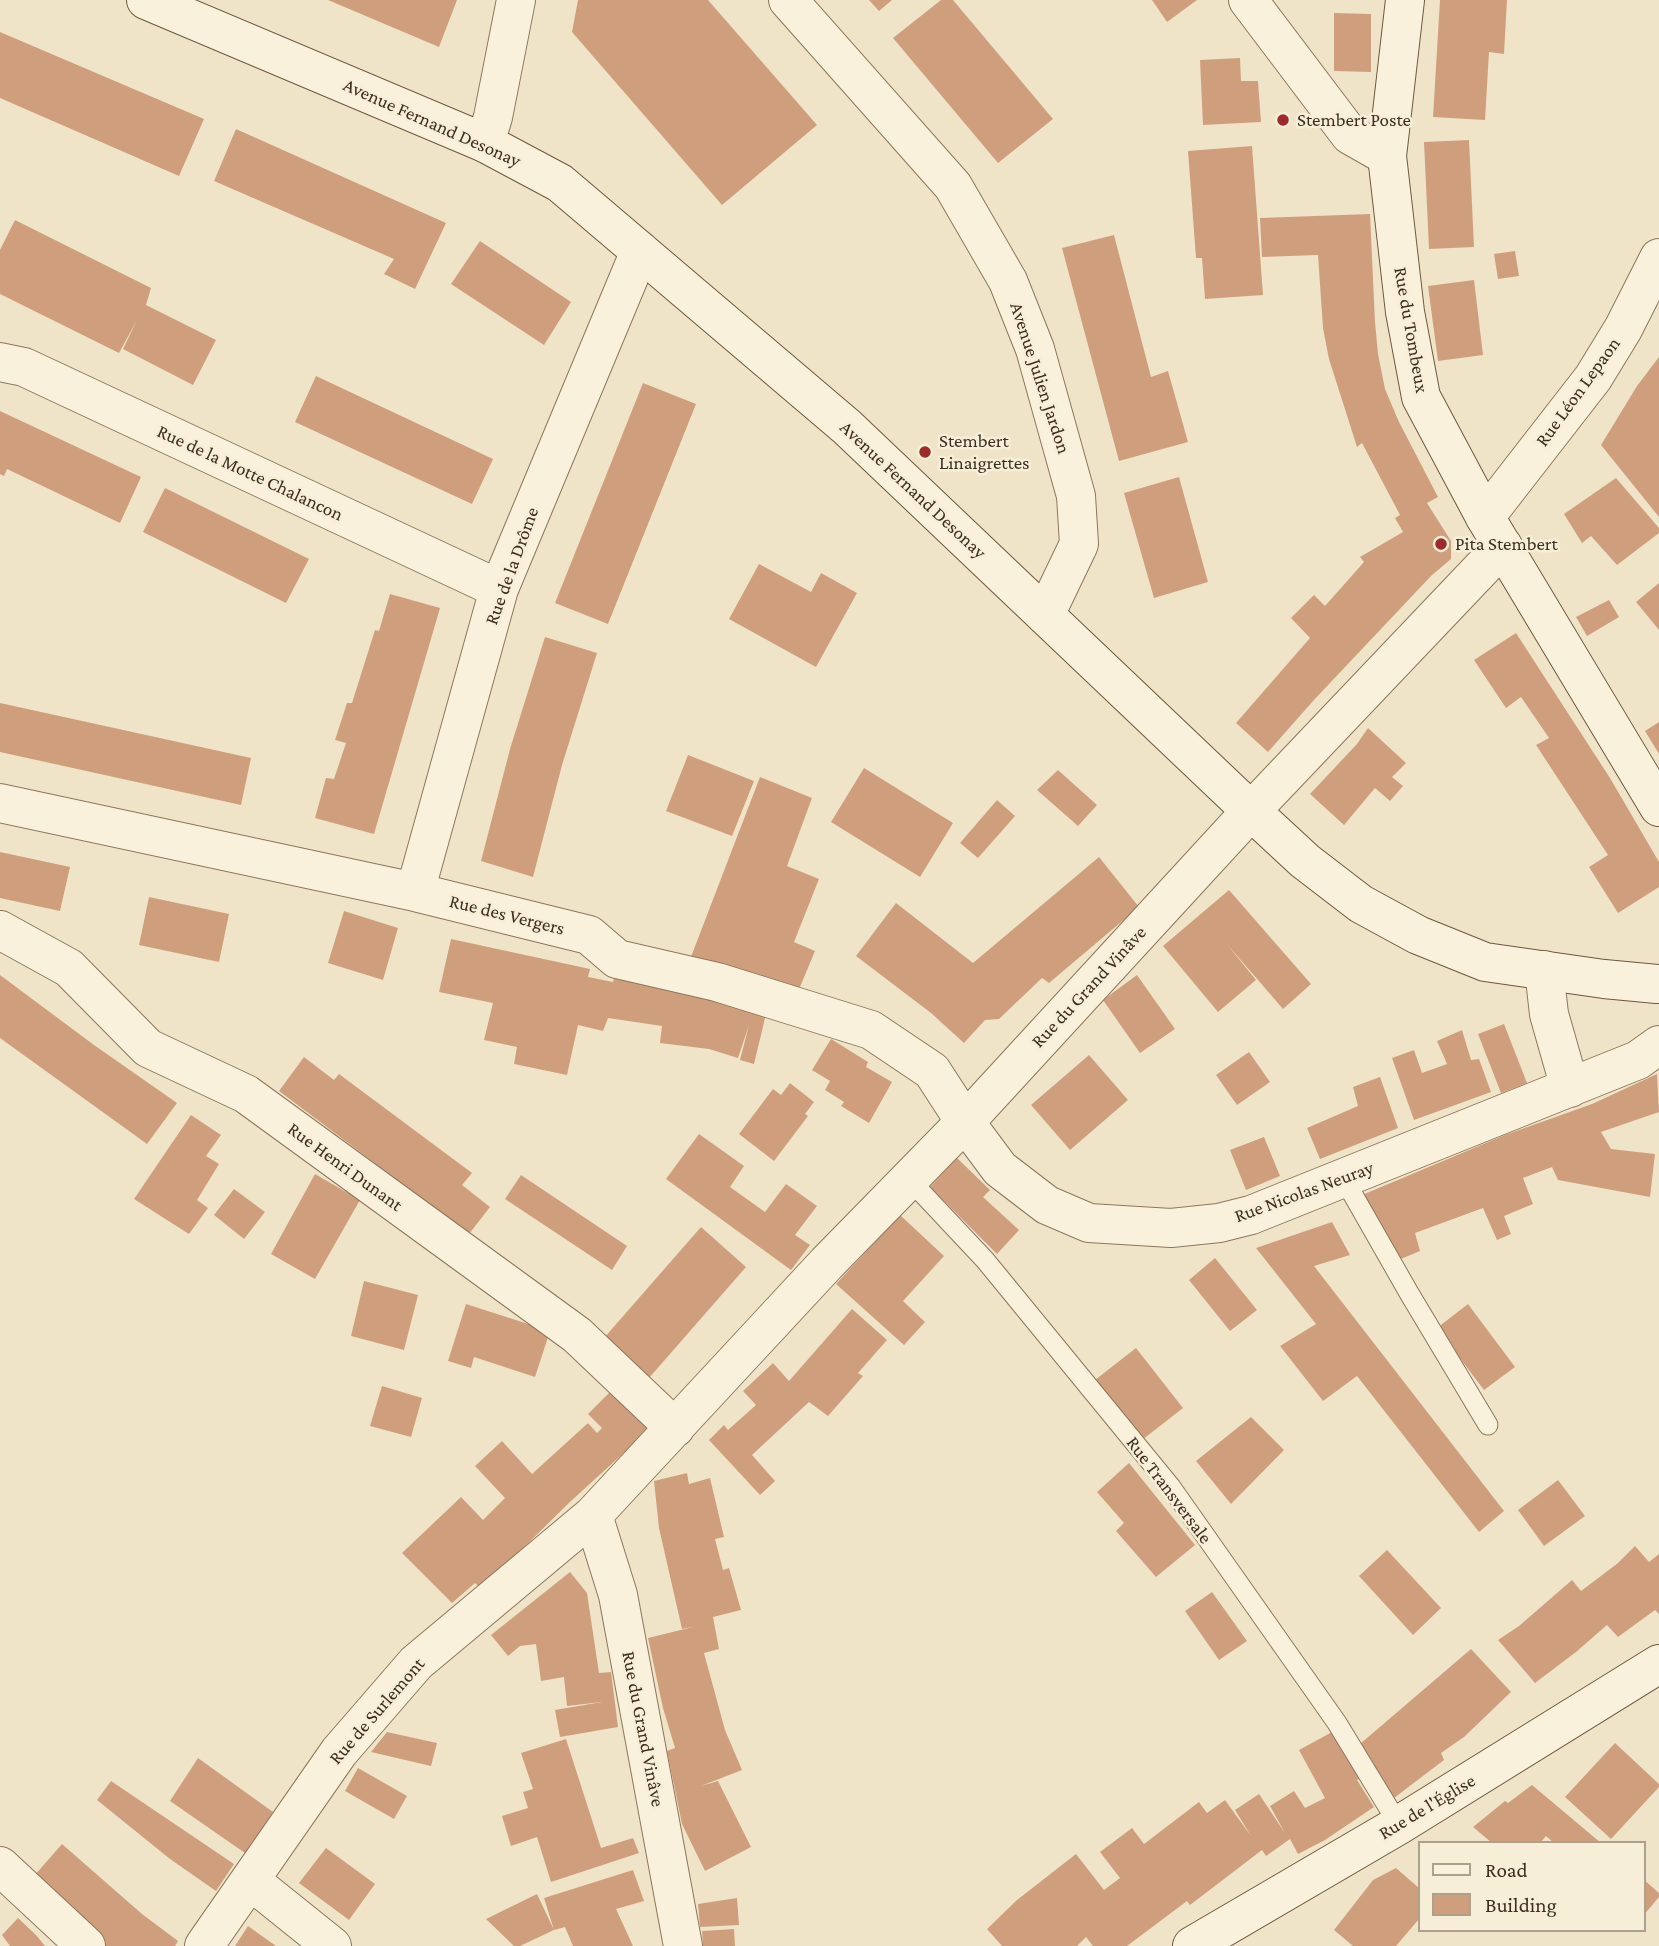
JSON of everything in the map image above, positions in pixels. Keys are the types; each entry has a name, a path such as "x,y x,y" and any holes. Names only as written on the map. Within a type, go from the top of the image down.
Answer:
{"street":[{"name":"Avenue Fernand Desonay","path":"146,0 485,143 560,183 848,427 1305,861 1373,910 1419,935 1485,962 1544,970 1658,977"},
{"path":"485,143 493,117 516,0"},
{"name":"Avenue Julien Jardon","path":"788,0 953,186 1008,281 1035,349 1076,496 1079,544 1045,615"},
{"path":"1248,0 1350,135 1387,156"},
{"name":"Rue du Tombeux","path":"1405,0 1387,156 1405,312 1420,397 1494,532 1659,807"},
{"name":"Rue de la Drôme","path":"415,892 499,589 640,251"},
{"name":"Rue Léon Lepaon","path":"1494,532 1623,329 1659,258"},
{"name":"Rue de la Motte Chalancon","path":"0,362 24,367 499,589"},
{"name":"Rue du Grand Vinâve","path":"676,1427 908,1178 965,1122 1251,811 1494,532"},
{"name":"Rue des Vergers","path":"0,803 415,892 589,935 617,959 717,982 871,1030 932,1071 965,1122"},
{"name":"Rue Henri Dunant","path":"0,930 69,968 148,1048 246,1094 578,1335 676,1427"},
{"path":"1544,970 1549,1014 1570,1087"},
{"name":"Rue Nicolas Neuray","path":"965,1122 1000,1169 1047,1205 1089,1223 1135,1228 1171,1228 1219,1223 1251,1215 1344,1179 1638,1060 1659,1045"},
{"name":"Rue de Surlemont","path":"204,1946 339,1752 416,1662 593,1515 676,1427"},
{"name":"Rue du Grand Vinâve","path":"593,1515 618,1595 683,1946"},
{"name":"Rue de l'Église","path":"1192,1946 1399,1825 1659,1664"},
{"path":"0,1866 86,1946"},
{"path":"251,1881 332,1946"}],"lane":[{"name":"Rue Transversale","path":"908,1178 985,1260 1171,1487 1337,1723 1399,1825"},
{"path":"1344,1179 1488,1425"}],"building":[{"path":"328,0 457,0 439,47"},
{"path":"578,0 708,0 817,125 722,205 572,32"},
{"path":"869,0 892,0 879,11"},
{"path":"941,0 953,0 1053,119 998,163 893,38"},
{"path":"1152,0 1197,0 1167,22"},
{"path":"1440,0 1507,0 1504,54 1489,52 1485,120 1433,117"},
{"path":"1334,13 1371,14 1371,72 1334,71"},
{"path":"0,32 204,119 179,176 0,98"},
{"path":"1240,58 1241,81 1258,81 1261,122 1203,125 1200,60"},
{"path":"236,129 446,223 415,289 384,274 394,259 214,181"},
{"path":"1469,140 1474,247 1429,249 1424,142"},
{"path":"1252,146 1263,295 1205,299 1202,258 1196,258 1188,151"},
{"path":"1370,214 1375,322 1385,389 1438,497 1427,503 1451,541 1451,559 1431,576 1268,752 1236,723 1310,638 1291,618 1314,595 1325,606 1364,562 1360,557 1403,532 1395,518 1400,515 1362,443 1357,447 1329,359 1323,328 1318,255 1262,257 1260,218"},
{"path":"15,220 151,288 146,305 216,340 193,385 123,349 137,320 119,353 0,294 0,250"},
{"path":"1114,235 1151,377 1168,371 1188,442 1119,461 1062,248"},
{"path":"480,241 571,302 544,345 451,284"},
{"path":"1515,251 1519,276 1498,279 1494,254"},
{"path":"1474,280 1483,355 1438,361 1428,286"},
{"path":"1659,357 1659,517 1601,445 1637,386"},
{"path":"316,376 493,459 472,504 295,422"},
{"path":"643,383 696,404 608,624 555,603"},
{"path":"0,411 141,477 120,523 7,469 4,476 0,474"},
{"path":"1179,477 1208,582 1154,598 1124,493"},
{"path":"1616,478 1659,528 1659,533 1617,565 1591,536 1582,543 1564,514"},
{"path":"165,488 309,559 286,603 143,532"},
{"path":"759,564 811,592 821,573 857,593 816,667 729,619"},
{"path":"1659,583 1659,630 1636,602"},
{"path":"390,594 440,608 374,834 315,818 326,778 334,779 346,743 335,740 347,703 352,703 375,630 379,631"},
{"path":"1609,600 1619,617 1587,636 1576,617"},
{"path":"1516,633 1610,778 1659,862 1659,887 1618,913 1589,867 1608,855 1536,745 1549,738 1521,697 1506,708 1474,660"},
{"path":"545,637 597,653 562,765 533,877 481,861 510,749"},
{"path":"0,703 251,758 241,805 0,752"},
{"path":"1659,722 1659,754 1645,731"},
{"path":"1368,728 1406,763 1392,777 1403,786 1390,801 1375,788 1344,825 1310,794 1357,744"},
{"path":"688,755 754,781 732,836 666,811"},
{"path":"864,768 953,823 920,877 831,822"},
{"path":"1058,770 1097,805 1078,826 1037,790"},
{"path":"760,777 812,798 787,866 819,879 794,942 815,951 795,999 689,962"},
{"path":"997,800 1015,816 978,858 960,843"},
{"path":"0,852 70,867 60,911 0,898"},
{"path":"1099,857 1139,907 1049,983 1042,978 999,1019 985,1020 964,1043 931,1013 856,956 896,903 973,963"},
{"path":"1229,890 1311,984 1283,1009 1226,943 1256,980 1218,1012 1163,946"},
{"path":"149,897 229,914 219,962 139,945"},
{"path":"344,911 398,928 383,980 328,963"},
{"path":"451,939 590,969 588,977 613,982 615,974 766,1014 754,1064 740,1060 749,1025 738,1058 709,1049 660,1043 662,1026 608,1018 603,1031 578,1025 567,1075 514,1064 517,1047 484,1040 493,1003 439,992"},
{"path":"0,975 177,1103 147,1144 0,1038"},
{"path":"1137,975 1175,1029 1140,1053 1103,1000"},
{"path":"1504,1024 1527,1083 1501,1093 1478,1034"},
{"path":"1462,1030 1471,1060 1479,1059 1491,1092 1414,1120 1392,1058 1414,1050 1422,1073 1447,1064 1437,1041"},
{"path":"831,1039 868,1062 866,1067 892,1082 869,1123 841,1106 844,1102 825,1090 830,1081 812,1070"},
{"path":"1249,1052 1270,1082 1237,1105 1216,1075"},
{"path":"1089,1055 1128,1100 1070,1150 1031,1105"},
{"path":"304,1057 334,1080 339,1074 472,1173 462,1185 490,1207 469,1234 279,1091"},
{"path":"1657,1074 1659,1112 1601,1132 1611,1149 1655,1154 1650,1197 1558,1180 1552,1167 1523,1178 1533,1204 1504,1216 1511,1234 1497,1240 1483,1208 1415,1233 1420,1251 1396,1261 1362,1195 1505,1135 1592,1104"},
{"path":"1380,1077 1398,1128 1320,1159 1307,1128 1358,1106 1353,1087"},
{"path":"790,1083 814,1102 805,1114 808,1116 774,1161 739,1134 773,1089 781,1095"},
{"path":"191,1115 221,1135 206,1156 219,1164 197,1200 208,1208 189,1234 134,1199"},
{"path":"699,1134 744,1166 730,1187 765,1212 786,1184 817,1206 795,1235 810,1245 791,1270 666,1179"},
{"path":"1264,1137 1280,1176 1246,1190 1230,1150"},
{"path":"957,1158 990,1190 983,1197 1019,1230 997,1254 930,1187"},
{"path":"315,1174 360,1200 315,1279 271,1254"},
{"path":"521,1175 627,1246 612,1270 505,1199"},
{"path":"234,1189 265,1212 244,1239 214,1215"},
{"path":"900,1215 944,1256 903,1301 925,1322 904,1345 836,1284"},
{"path":"1332,1222 1350,1255 1314,1266 1504,1511 1479,1532 1357,1376 1323,1401 1280,1346 1316,1324 1256,1248"},
{"path":"701,1227 746,1267 649,1378 604,1338"},
{"path":"1215,1258 1257,1310 1230,1331 1189,1280"},
{"path":"364,1281 418,1295 404,1350 351,1336"},
{"path":"466,1304 550,1331 535,1377 474,1357 471,1368 448,1361"},
{"path":"1468,1304 1515,1367 1484,1390 1437,1328"},
{"path":"852,1309 887,1340 858,1373 863,1376 828,1416 809,1402 752,1455 775,1481 760,1495 709,1440 724,1425 728,1430 756,1405 743,1391 773,1363 789,1381"},
{"path":"1136,1348 1183,1408 1142,1440 1095,1380"},
{"path":"382,1386 422,1398 411,1437 370,1426"},
{"path":"612,1390 650,1429 517,1554 479,1587 475,1583 452,1603 402,1553 461,1497 483,1520 505,1498 475,1466 502,1441 532,1474 588,1423 597,1433 602,1428 588,1414"},
{"path":"1251,1417 1284,1450 1231,1504 1196,1461"},
{"path":"1129,1463 1195,1545 1156,1577 1116,1531 1124,1523 1097,1492"},
{"path":"687,1473 689,1484 710,1478 724,1537 715,1539 723,1570 729,1568 741,1610 713,1617 719,1649 704,1653 725,1730 742,1770 701,1786 718,1781 751,1847 705,1871 682,1824 667,1751 675,1748 663,1708 648,1638 693,1627 682,1629 659,1528 654,1481"},
{"path":"1558,1480 1585,1516 1544,1546 1518,1510"},
{"path":"1635,1546 1649,1562 1659,1554 1659,1614 1655,1610 1618,1637 1607,1625 1535,1683 1498,1640 1519,1626 1572,1580 1581,1591 1618,1563"},
{"path":"1387,1550 1441,1608 1413,1635 1359,1576"},
{"path":"570,1572 587,1593 599,1673 611,1672 618,1727 560,1737 555,1710 602,1702 567,1706 564,1677 541,1681 536,1644 520,1646 508,1656 491,1635"},
{"path":"1212,1592 1247,1641 1219,1660 1185,1611"},
{"path":"1471,1649 1511,1692 1464,1737 1441,1753 1444,1760 1394,1798 1360,1744"},
{"path":"1334,1731 1363,1777 1357,1780 1374,1807 1325,1840 1298,1854 1290,1839 1266,1856 1262,1850 1190,1905 1187,1901 1127,1946 1093,1946 1086,1937 1077,1946 1002,1946 987,1929 1017,1900 1076,1854 1104,1890 1120,1878 1100,1852 1132,1828 1144,1844 1199,1802 1207,1813 1225,1800 1251,1836 1235,1810 1259,1794 1285,1833 1270,1806 1294,1791 1305,1808 1325,1798 1299,1750"},
{"path":"387,1732 437,1743 431,1766 371,1752"},
{"path":"566,1739 601,1848 633,1838 639,1853 551,1882 537,1837 511,1846 502,1816 528,1808 523,1792 533,1789 521,1753"},
{"path":"1615,1743 1659,1784 1659,1787 1611,1839 1565,1797"},
{"path":"198,1758 273,1812 245,1853 170,1801"},
{"path":"358,1768 407,1796 394,1819 345,1791"},
{"path":"111,1781 234,1864 216,1891 170,1859 97,1800"},
{"path":"1532,1785 1599,1841 1552,1841 1546,1836 1542,1841 1490,1841 1473,1827 1505,1801 1508,1803"},
{"path":"62,1844 142,1914 178,1941 175,1946 98,1946 27,1884"},
{"path":"326,1848 375,1884 349,1920 299,1883"},
{"path":"1396,1868 1418,1887 1418,1920 1396,1946 1353,1946 1334,1930 1373,1880"},
{"path":"633,1870 644,1901 616,1909 633,1946 573,1946 565,1927 554,1930 544,1898"},
{"path":"1645,1881 1659,1893 1659,1897 1645,1914"},
{"path":"537,1894 554,1930 520,1946 514,1946 486,1919"},
{"path":"737,1898 739,1925 700,1927 698,1904"},
{"path":"18,1918 45,1946 10,1946 2,1935"},
{"path":"248,1926 276,1946 235,1946"},
{"path":"734,1929 735,1946 703,1946 702,1931"}],"place":[{"name":"Stembert Poste","path":"1283,120"},
{"name":"Stembert Linaigrettes","path":"925,452"},
{"name":"Pita Stembert","path":"1441,544"}]}
